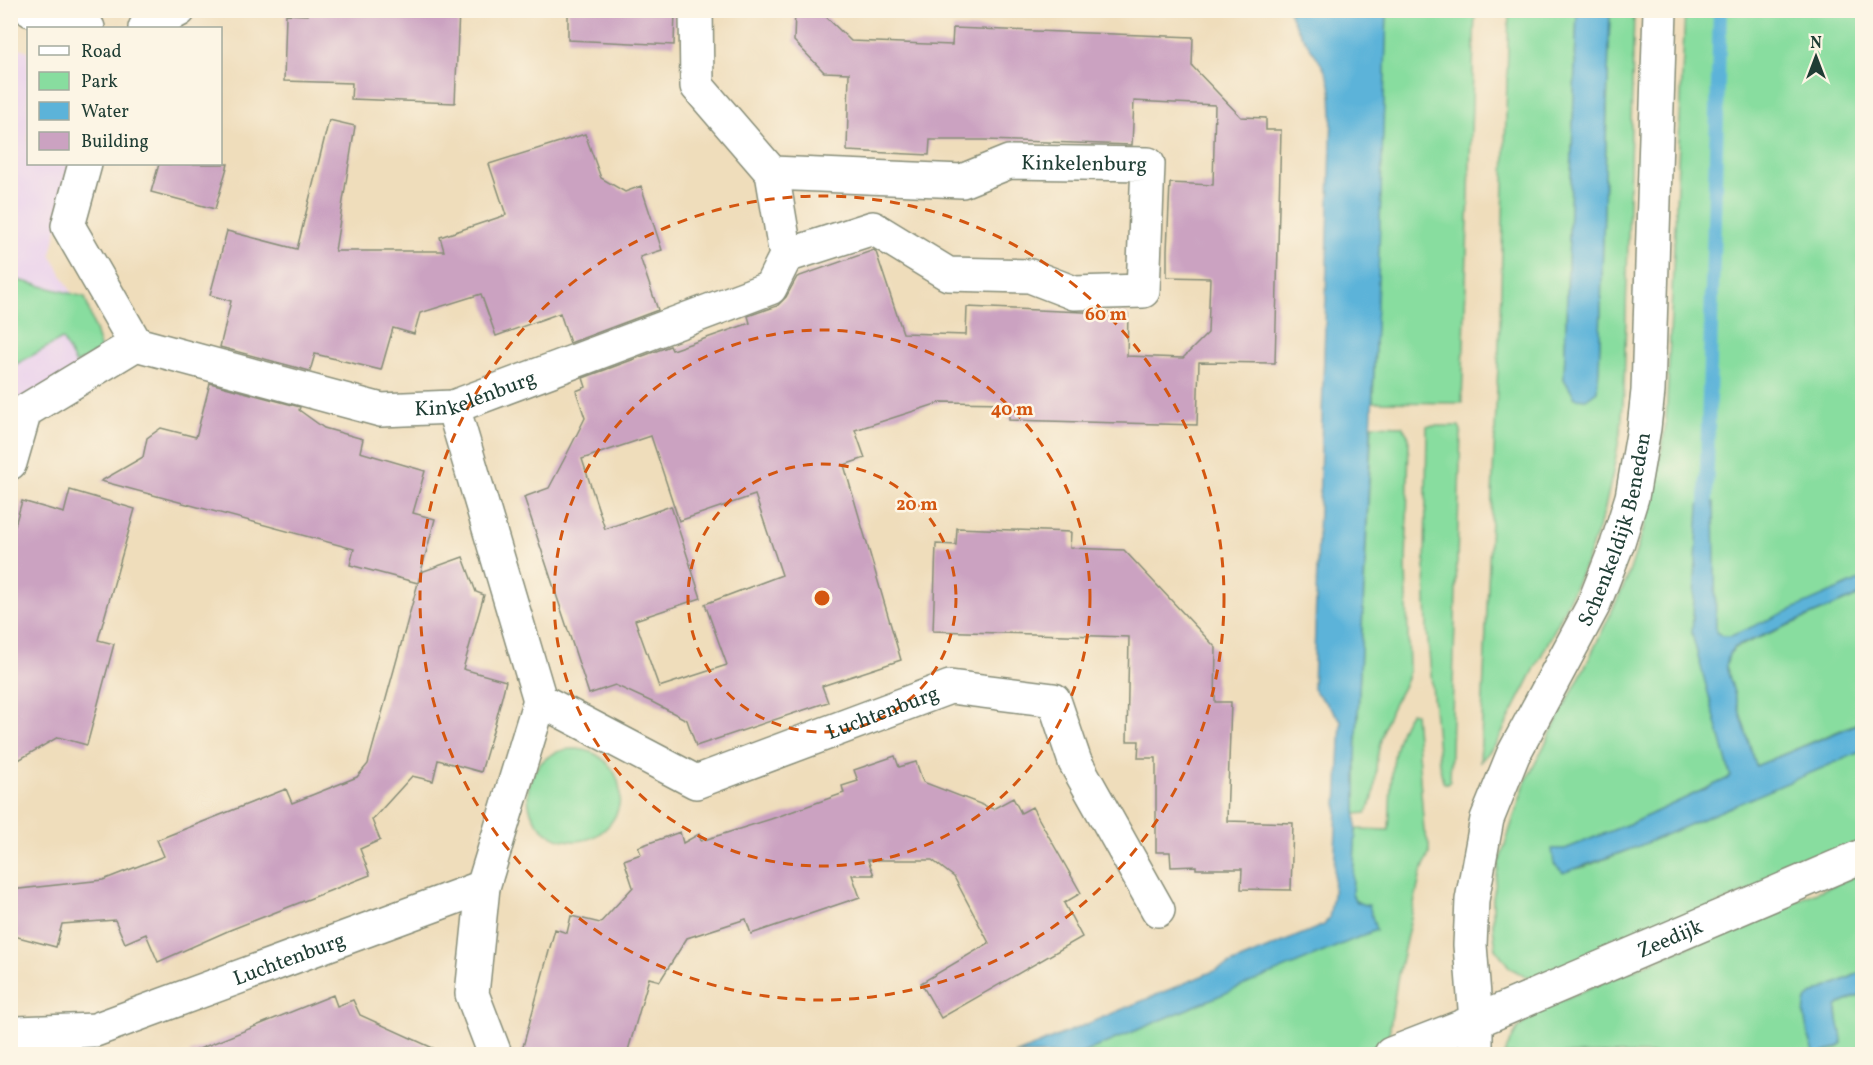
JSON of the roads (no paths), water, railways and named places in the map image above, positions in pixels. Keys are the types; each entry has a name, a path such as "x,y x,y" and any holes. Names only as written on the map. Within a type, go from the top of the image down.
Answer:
{"street":[{"path":"31,10 86,27"},
{"path":"147,27 179,10"},
{"path":"696,10 697,86 772,173 786,256"},
{"name":"Schenkeldijk Beneden","path":"1476,1054 1470,945 1472,900 1487,819 1513,755 1593,606 1617,545 1634,486 1648,391 1660,10"},
{"name":"Kinkelenburg","path":"136,344 381,410 453,407 770,288 786,256 873,228 948,274 1030,276 1074,293 1143,291 1148,164 1009,162 962,181 772,173"},
{"path":"10,464 25,411 136,344 68,226 85,165"},
{"path":"453,407 540,700 483,887 472,994 495,1054"},
{"name":"Luchtenburg","path":"540,700 696,782 950,687 1054,700 1075,762 1158,910"},
{"name":"Zeedijk","path":"1391,1054 1476,1022 1863,856"},
{"name":"Luchtenburg","path":"10,1035 18,1033 95,1042 483,887"}],"water":[{"path":"1289,11 1387,11 1352,893 1358,902 1369,905 1376,930 1080,1054 1015,1054 1324,925 1329,918 1333,895 1341,720 1313,689 1332,113 1330,84 1325,71 1297,29"},
{"path":"1577,11 1610,11 1599,370 1597,391 1586,399 1575,398 1564,379"},
{"path":"1706,500 1714,502 1716,632 1723,636 1731,636 1862,579 1862,594 1735,647 1729,654 1726,666 1756,766 1862,722 1862,751 1639,846 1563,873 1554,864 1552,849 1565,849 1634,822 1731,777 1692,634 1699,505"},
{"path":"1862,972 1862,994 1837,1007 1842,1045 1817,1054 1814,1052 1806,1025 1804,1011 1807,998"}],"waterway":[{"path":"1706,500 1720,10"}]}
